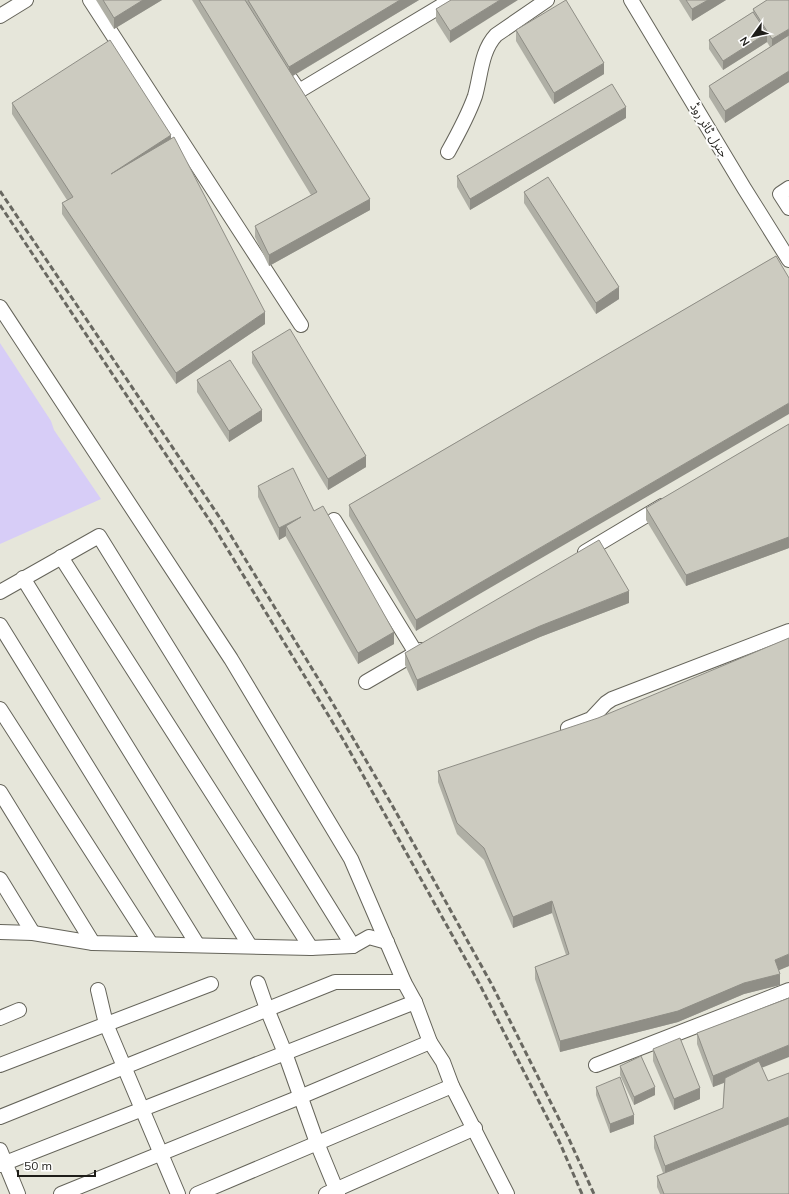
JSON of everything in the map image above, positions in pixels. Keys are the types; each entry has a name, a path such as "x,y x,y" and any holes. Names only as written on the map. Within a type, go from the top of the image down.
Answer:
{"street":[{"path":"0,16 26,0"},
{"path":"90,0 301,325"},
{"path":"282,65 299,91 452,0"},
{"path":"448,152 462,128 473,101 490,40 547,0"},
{"name":"جنرل ٹائر روڈ","path":"631,0 788,259"},
{"path":"789,188 780,194 789,208"},
{"path":"774,265 788,259"},
{"path":"0,307 231,659 351,859 404,982 415,1002 430,1042 443,1062 452,1086 475,1128 507,1194"},
{"path":"572,560 674,499"},
{"path":"334,520 416,653"},
{"path":"0,592 99,536 353,946"},
{"path":"61,557 311,948"},
{"path":"23,578 250,946"},
{"path":"0,625 197,944"},
{"path":"558,732 591,720 606,703 612,699 789,631"},
{"path":"366,682 430,644"},
{"path":"0,708 151,944"},
{"path":"0,792 93,943"},
{"path":"0,880 33,933"},
{"path":"0,932 33,933 93,943 197,944 311,948 353,946 369,937 387,942"},
{"path":"0,1117 125,1068 335,982 404,982"},
{"path":"258,983 285,1053 334,1193 475,1128"},
{"path":"0,1065 211,984"},
{"path":"98,990 106,1024 178,1194"},
{"path":"596,1065 789,990"},
{"path":"3,1164 415,1002"},
{"path":"0,1018 19,1010"},
{"path":"61,1194 161,1152 300,1097 430,1042"},
{"path":"197,1194 452,1086"},
{"path":"0,1150 3,1164 18,1194"}],"shaded area":[{"path":"0,343 51,421 54,430 101,499 0,544"}],"building":[{"path":"103,0 143,0 114,18"},
{"path":"199,0 245,0 370,199 269,255 255,226 317,192"},
{"path":"248,0 400,0 289,67"},
{"path":"451,0 500,0 450,31 436,9"},
{"path":"566,0 604,63 554,93 516,30"},
{"path":"686,0 708,0 692,9"},
{"path":"767,0 789,0 789,29 772,39 753,9"},
{"path":"753,12 767,33 723,61 709,40"},
{"path":"789,35 789,71 725,111 709,86"},
{"path":"110,40 171,135 111,174 174,137 265,312 176,373 62,203 73,197 12,103"},
{"path":"612,84 626,107 470,199 457,176"},
{"path":"548,177 619,287 596,303 524,192"},
{"path":"776,256 789,278 789,403 416,620 349,505"},
{"path":"290,329 366,456 328,479 252,352"},
{"path":"230,360 262,410 229,431 197,380"},
{"path":"789,424 789,537 686,575 646,508"},
{"path":"293,468 314,511 323,506 394,632 358,653 286,526 301,517 279,528 258,486"},
{"path":"599,540 629,591 540,626 417,680 405,653"},
{"path":"789,638 789,954 775,960 780,974 744,983 678,1011 560,1041 535,967 569,954 552,901 513,917 484,848 457,823 438,771 598,718"},
{"path":"789,998 789,1045 713,1076 697,1033"},
{"path":"680,1038 700,1088 674,1099 653,1049"},
{"path":"641,1056 655,1087 634,1097 620,1066"},
{"path":"759,1061 768,1081 789,1073 789,1117 665,1166 654,1136 723,1108 725,1078"},
{"path":"620,1077 634,1115 610,1124 596,1087"},
{"path":"789,1124 789,1194 664,1194 657,1176"}],"railway":[{"path":"0,191 222,521 322,685 392,805 492,985 568,1137 594,1194"},
{"path":"0,205 214,527 344,741 480,985 559,1141 582,1194"}]}
